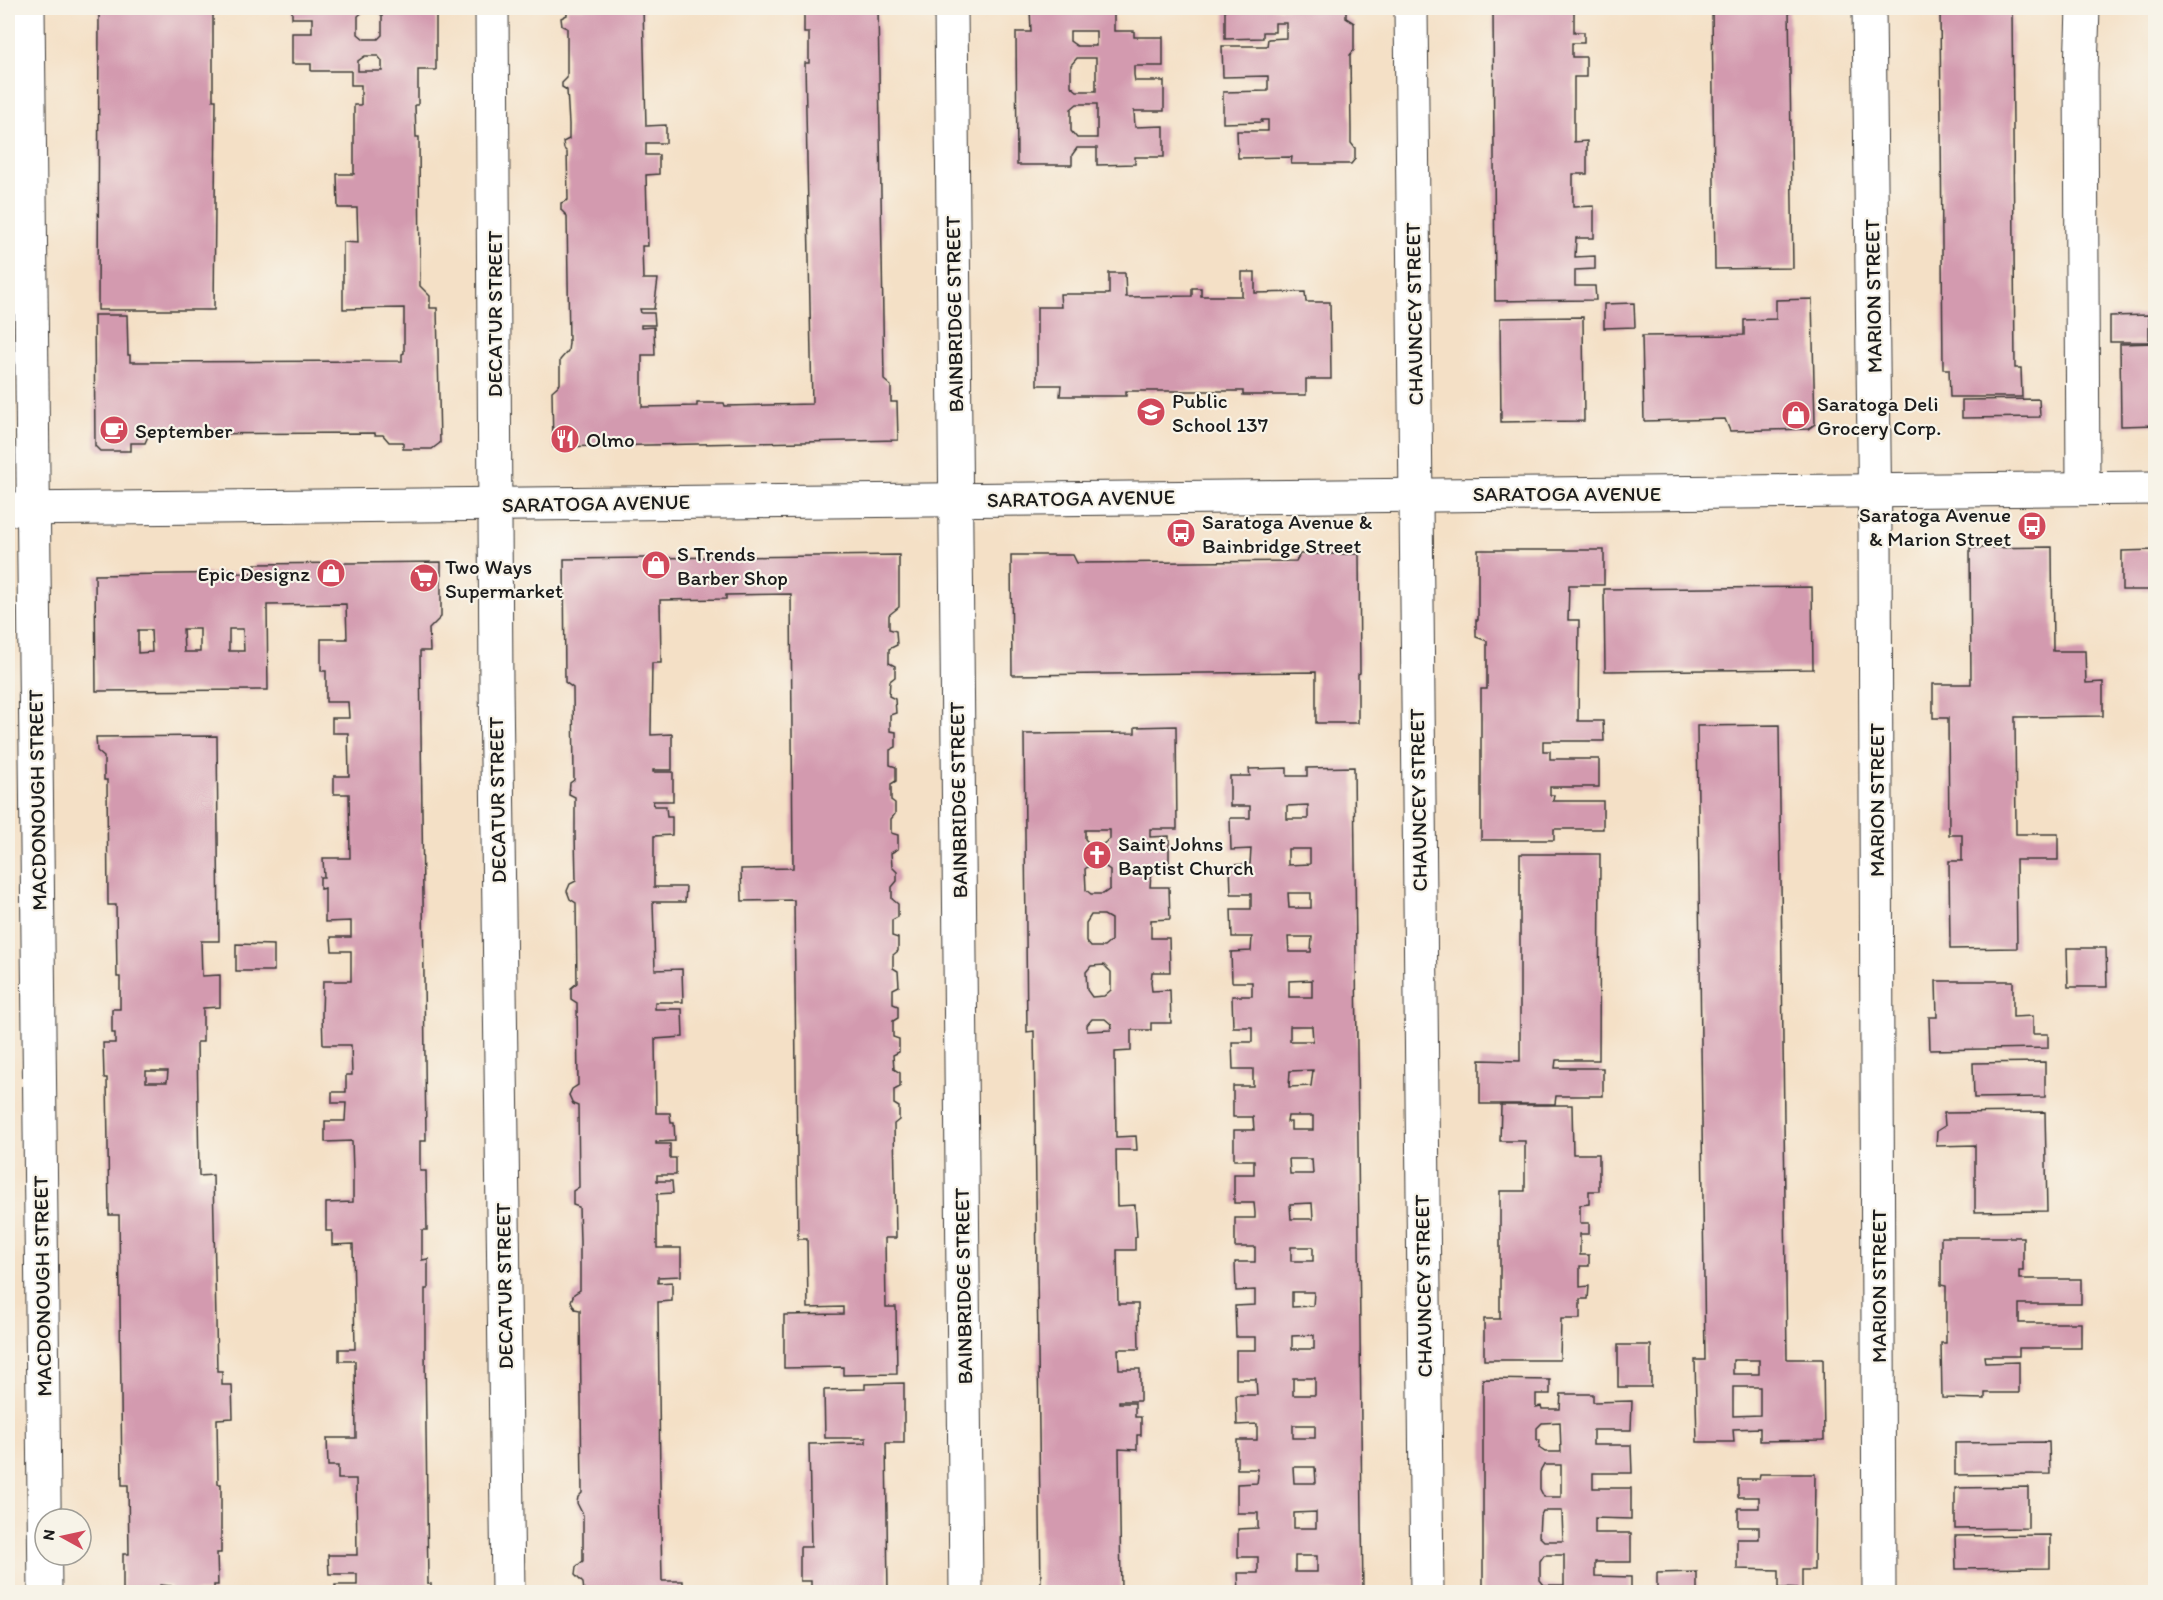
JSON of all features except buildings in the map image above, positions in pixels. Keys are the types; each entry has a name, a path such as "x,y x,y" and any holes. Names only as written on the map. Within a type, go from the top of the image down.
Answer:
{"street":[{"name":"MACDONOUGH STREET","path":"28,8 20,509 45,1593"},
{"name":"DECATUR STREET","path":"492,8 496,685 507,1593"},
{"name":"BAINBRIDGE STREET","path":"951,8 966,1593"},
{"name":"CHAUNCEY STREET","path":"1411,8 1426,1593"},
{"name":"MARION STREET","path":"1869,8 1875,490 1879,1593"},
{"path":"2083,8 2080,71 2083,488"},
{"name":"SARATOGA AVENUE","path":"20,509 2156,488"}],"place":[{"name":"Public School 137","path":"1151,412"},
{"name":"Saratoga Deli Grocery Corp.","path":"1796,415"},
{"name":"September","path":"114,430"},
{"name":"Olmo","path":"565,439"},
{"name":"Saratoga Avenue & Marion Street","path":"2032,526"},
{"name":"Saratoga Avenue & Bainbridge Street","path":"1181,533"},
{"name":"S Trends Barber Shop","path":"656,565"},
{"name":"Epic Designz","path":"331,573"},
{"name":"Two Ways Supermarket","path":"424,578"},
{"name":"Saint Johns Baptist Church","path":"1097,855"}]}
